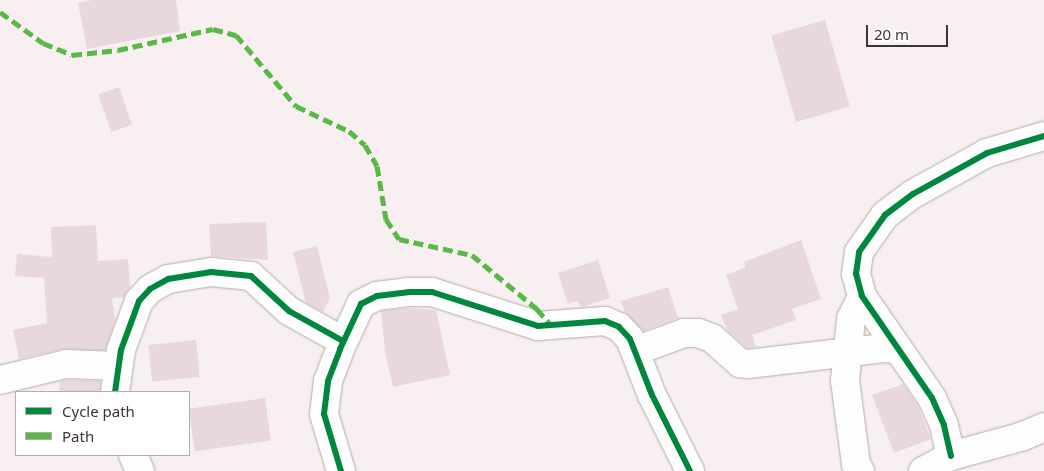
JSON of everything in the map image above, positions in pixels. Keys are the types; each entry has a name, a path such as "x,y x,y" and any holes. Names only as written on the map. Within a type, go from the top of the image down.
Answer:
{"street":[{"path":"951,456 944,424 932,398 862,296 856,274 859,252 886,215 957,167 987,153 1044,136"},
{"path":"115,391 118,366 129,324 139,301 150,289 168,279 211,272 251,276 289,311 343,341"},
{"path":"341,471 324,414 328,381 343,341 361,304 377,296 432,292 538,326 605,321 619,327 636,351 652,395 690,471"},
{"path":"860,471 856,464 845,381 851,320 862,296"},
{"path":"636,351 667,337 698,333 712,338 740,363 849,354 884,348 898,349"},
{"path":"0,380 66,364 118,366"},
{"path":"923,471 951,456 1021,437 1044,427"},
{"path":"133,456 140,471"}],"building":[{"path":"92,0 176,0 180,31 87,49 78,3"},
{"path":"825,20 850,107 796,122 771,35"},
{"path":"119,87 132,125 111,132 98,94"},
{"path":"266,222 268,260 211,256 209,224"},
{"path":"96,225 98,261 128,259 130,287 124,297 112,298 115,320 105,350 63,349 19,359 13,330 47,323 44,278 15,276 17,254 52,257 51,227"},
{"path":"801,240 821,299 792,309 796,320 752,335 756,347 747,348 727,330 721,315 738,309 726,275 746,267 744,262"},
{"path":"317,246 330,298 323,312 306,303 293,252"},
{"path":"598,260 610,298 582,307 577,301 568,304 558,273"},
{"path":"668,287 678,318 643,331 625,313 621,301"},
{"path":"411,308 436,310 450,375 393,387 385,352 381,311"},
{"path":"196,340 200,377 152,382 148,345"},
{"path":"68,380 101,381 100,391 59,391 60,382"},
{"path":"903,384 918,406 931,439 894,453 872,395"},
{"path":"265,398 271,441 195,451 190,409"}],"marked path":[{"path":"0,12 43,43 72,55 118,50 213,29 236,35 296,106 349,131 365,145 377,166 386,219 399,239 472,255 537,309 551,325"}],"cycle path":[{"path":"951,456 944,425 932,398 862,296 856,274 859,252 885,215 913,194 987,153 1044,136"},
{"path":"115,391 121,350 139,301 150,289 168,279 211,272 251,276 289,311 343,341"},
{"path":"341,471 324,414 328,381 340,349 361,304 377,296 410,292 432,292 538,326 605,321 619,327 630,339 652,395 690,471"}]}
